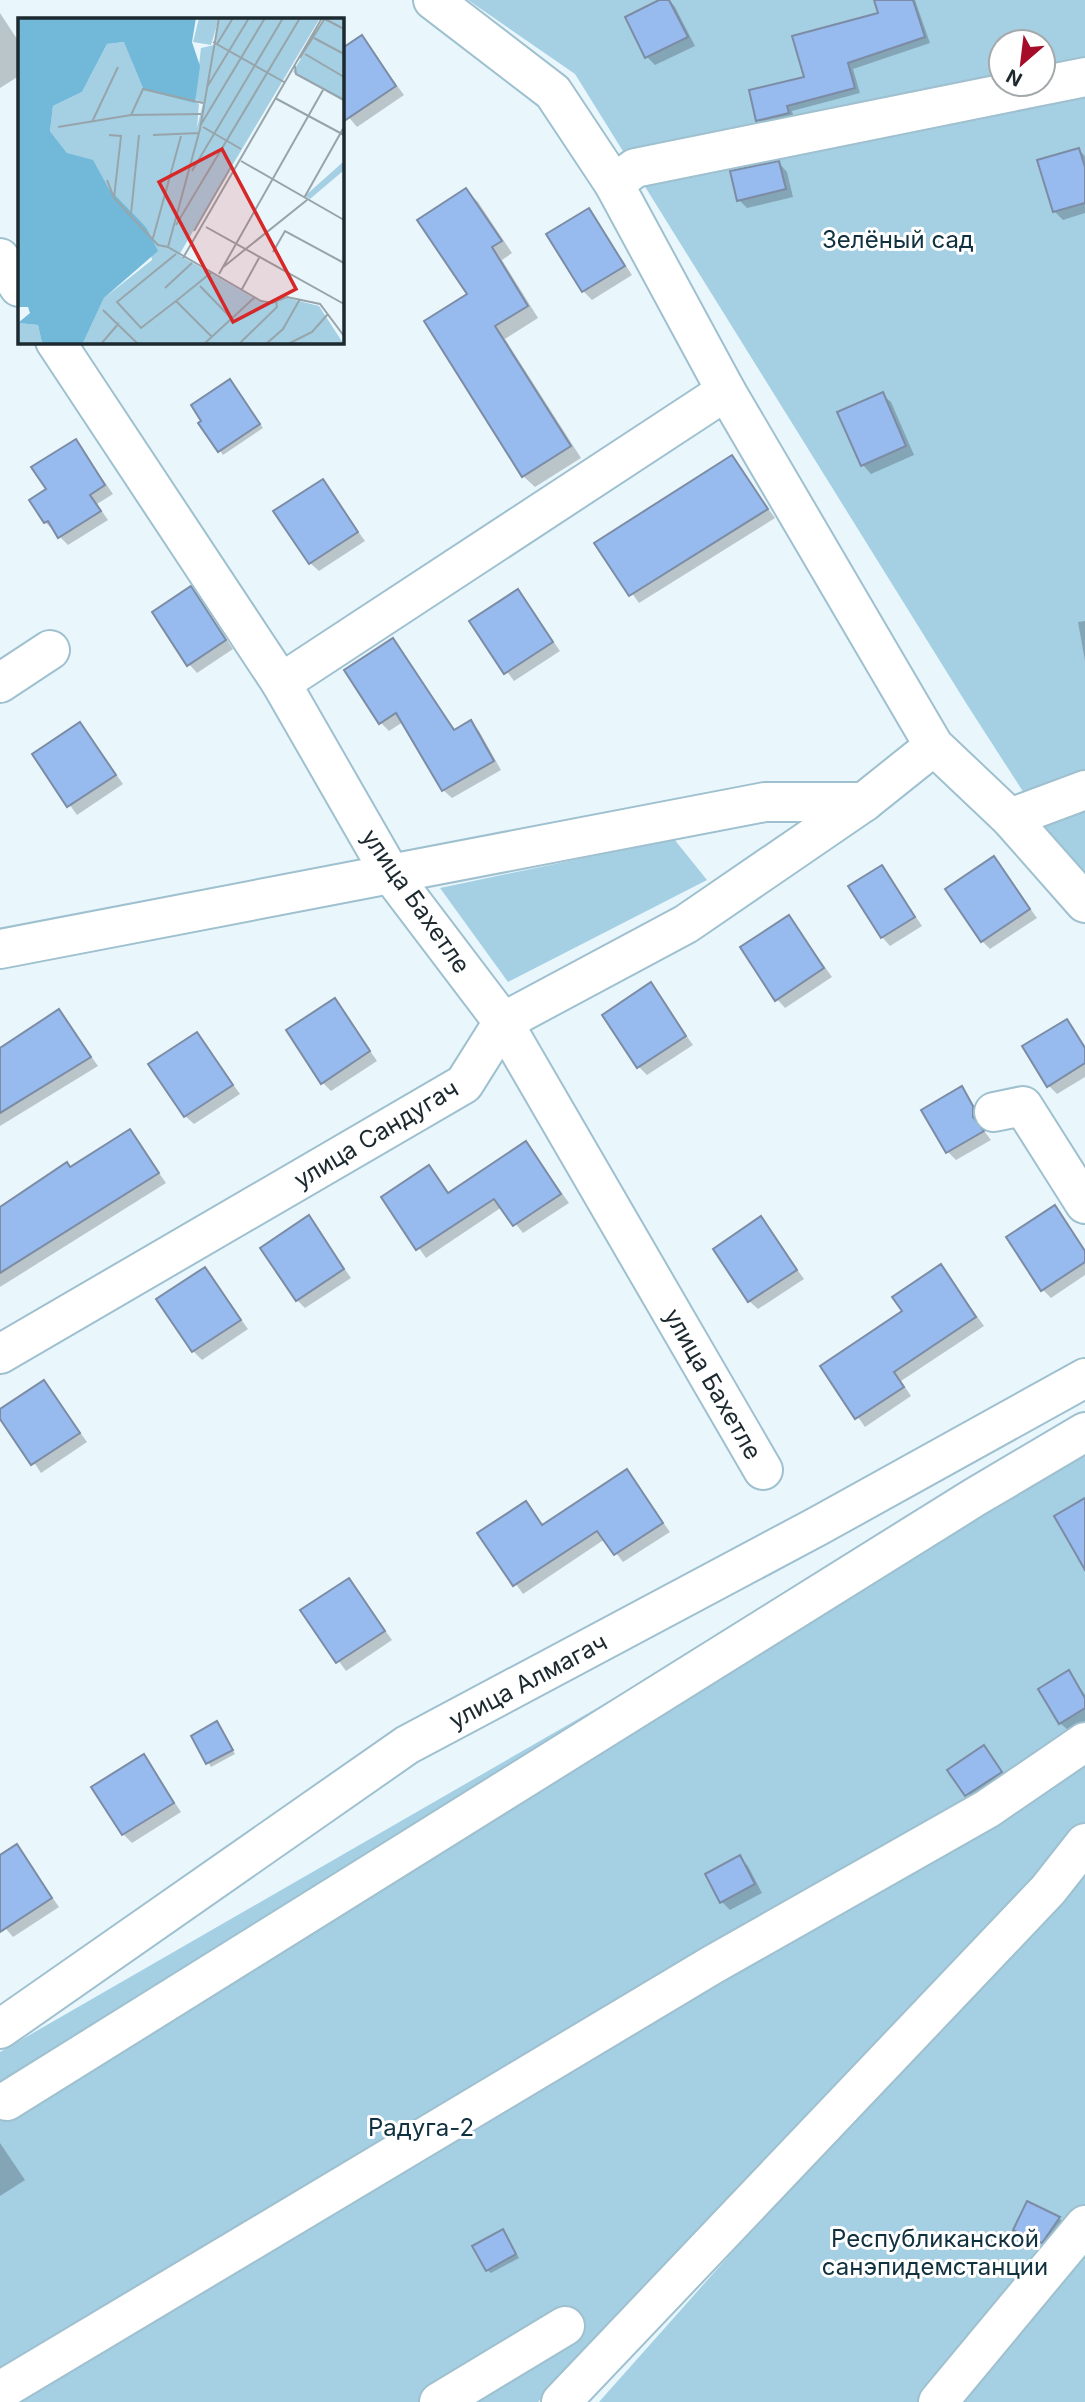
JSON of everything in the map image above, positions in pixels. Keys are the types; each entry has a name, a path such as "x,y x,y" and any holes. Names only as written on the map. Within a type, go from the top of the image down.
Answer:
{"street":[{"path":"433,0 553,92 614,184 726,391 934,746 1010,818 1085,903"},
{"path":"614,184 635,168 1084,82"},
{"path":"0,258 18,285"},
{"name":"улица Бахетле","path":"56,343 281,683 390,873 503,1022 763,1470"},
{"path":"281,683 726,391"},
{"path":"0,683 50,650"},
{"name":"улица Сандугач","path":"0,1354 464,1084 503,1022 686,923 864,802 934,746"},
{"path":"1010,818 1085,790"},
{"path":"0,949 765,802 864,802"},
{"path":"995,1112 1023,1105 1085,1204"},
{"name":"улица Алмагач","path":"0,2029 407,1745 818,1526 1085,1378"},
{"path":"7,2101 975,1497 1085,1432"},
{"path":"0,2390 712,1965 987,1808 1085,1742"},
{"path":"561,2402 1048,1890 1085,1843"},
{"path":"938,2402 1085,2225"},
{"path":"439,2402 565,2326"}],"green space":[{"name":"Зелёный сад","path":"468,0 1085,0 1085,888 966,703 575,74"},
{"path":"674,839 707,880 508,982 440,888"},
{"name":"Радуга-2","path":"1085,1427 1085,1832 538,2402 0,2402 0,2052"},
{"name":"Республиканской санэпидемстанции","path":"1085,1855 1085,2402 599,2402"}],"building":[{"path":"659,0 669,0 688,37 645,58 625,17"},
{"path":"874,0 913,0 925,37 848,63 855,88 787,106 789,113 756,121 749,90 804,77 792,36 878,13"},
{"path":"362,35 396,86 343,122 343,48"},
{"path":"1079,148 1085,167 1085,203 1053,212 1037,160"},
{"path":"779,161 786,189 737,201 730,171"},
{"path":"466,188 502,241 492,247 528,306 495,326 571,446 522,477 424,321 467,294 417,220"},
{"path":"589,208 625,266 582,292 546,234"},
{"path":"230,379 260,424 218,452 198,423 201,421 191,405"},
{"path":"883,392 906,446 861,466 837,412"},
{"path":"76,439 105,485 90,495 101,511 58,538 48,521 44,523 29,500 46,489 31,467"},
{"path":"732,455 768,509 629,596 594,543"},
{"path":"323,479 358,532 309,564 273,511"},
{"path":"191,586 226,640 187,666 152,612"},
{"path":"518,589 553,642 504,674 469,621"},
{"path":"393,638 454,730 471,720 494,761 442,791 396,713 379,724 344,670"},
{"path":"80,722 116,775 67,807 32,754"},
{"path":"994,856 1030,909 981,942 945,889"},
{"path":"882,865 915,917 881,938 848,886"},
{"path":"789,915 824,968 775,1001 740,947"},
{"path":"651,982 686,1036 637,1068 602,1015"},
{"path":"335,998 370,1051 321,1084 286,1030"},
{"path":"59,1009 91,1057 0,1113 0,1048"},
{"path":"1067,1019 1085,1048 1085,1063 1047,1087 1022,1046"},
{"path":"197,1032 233,1085 184,1117 148,1064"},
{"path":"962,1086 973,1106 973,1117 984,1131 946,1153 921,1110"},
{"path":"130,1129 159,1173 0,1273 0,1207 67,1162 70,1167"},
{"path":"526,1141 561,1194 513,1226 494,1199 416,1250 381,1197 429,1165 448,1193"},
{"path":"1055,1205 1085,1251 1085,1262 1041,1291 1006,1237"},
{"path":"309,1215 344,1269 296,1301 260,1248"},
{"path":"761,1216 797,1270 748,1302 713,1249"},
{"path":"941,1264 976,1317 894,1372 904,1387 855,1419 820,1366 902,1311 892,1297"},
{"path":"205,1267 241,1320 192,1352 156,1299"},
{"path":"44,1380 80,1433 31,1465 0,1419 0,1409"},
{"path":"627,1469 663,1523 614,1555 597,1531 513,1586 477,1533 526,1501 542,1525"},
{"path":"1085,1498 1085,1570 1054,1516"},
{"path":"349,1578 385,1631 336,1663 300,1610"},
{"path":"1069,1670 1085,1698 1085,1708 1059,1724 1038,1689"},
{"path":"217,1721 233,1750 206,1764 191,1736"},
{"path":"984,1745 1002,1772 965,1796 947,1770"},
{"path":"144,1754 174,1803 122,1835 91,1787"},
{"path":"17,1844 52,1898 0,1932 0,1855"},
{"path":"740,1855 755,1884 720,1903 705,1874"},
{"path":"1027,2201 1060,2217 1042,2243 1013,2230"},
{"path":"503,2229 516,2254 486,2271 472,2246"}]}
